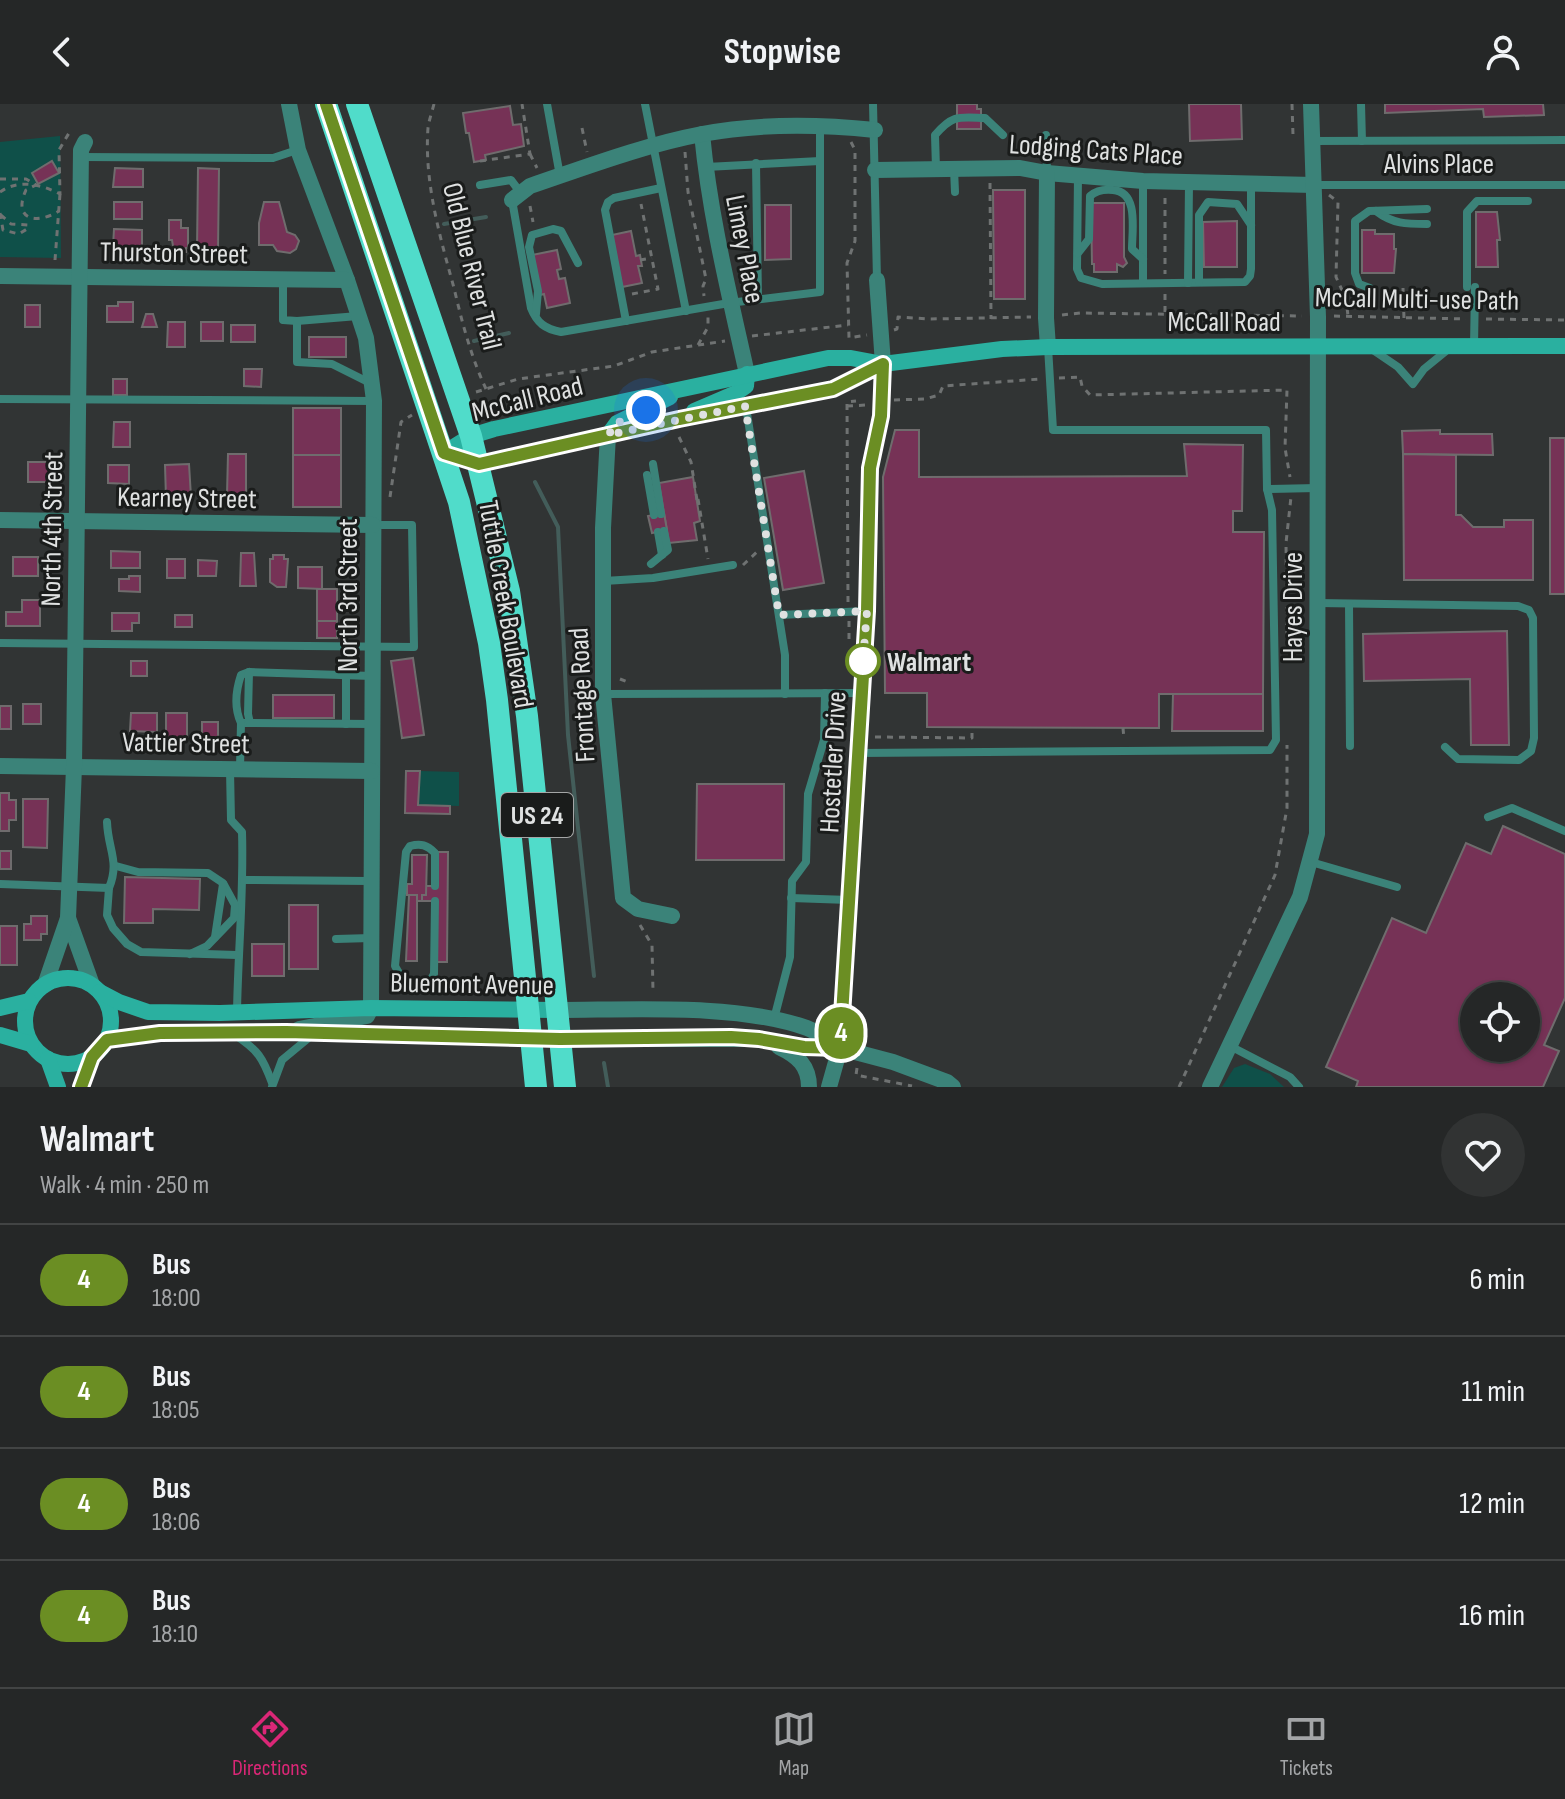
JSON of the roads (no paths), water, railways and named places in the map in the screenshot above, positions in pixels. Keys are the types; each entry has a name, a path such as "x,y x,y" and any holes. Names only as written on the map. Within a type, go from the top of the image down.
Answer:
{"highway":[{"name":"Tuttle Creek Boulevard","path":"326,104 444,453 470,547 489,643 536,1087"},
{"name":"Tuttle Creek Boulevard","path":"357,104 471,436 506,577 519,652 565,1087"}],"main road":[{"name":"McCall Road","path":"444,453 471,436 494,429 828,358 851,358 883,364 1002,349 1048,347 1565,346"},
{"name":"McCall Road","path":"444,453 479,464 679,419 833,389 883,364"},
{"path":"679,419 716,399 736,393 746,386 747,374"},
{"path":"608,435 617,423 627,417 687,388"},
{"path":"0,1008 29,1001 45,985 58,979 72,978 96,988 110,1010 110,1030 107,1040 92,1057 81,1087"},
{"name":"Bluemont Avenue","path":"96,988 119,1002 148,1012 371,1008 556,1010"},
{"path":"29,1001 25,1021 31,1044"},
{"name":"Bluemont Avenue","path":"107,1040 160,1033 286,1032 560,1039"},
{"path":"0,1035 31,1044 48,1059 58,1087"},
{"path":"48,1059 72,1064 92,1057"}],"street":[{"name":"North 3rd Street","path":"289,104 298,150 366,338 374,401 371,1008"},
{"name":"Hayes Drive","path":"1210,1087 1300,897 1317,834 1318,317 1311,104"},
{"path":"516,196 560,176 702,134 761,127 820,125 875,130"},
{"name":"Limey Place","path":"702,134 708,197 747,374"},
{"name":"North 4th Street","path":"45,985 68,918 74,767 83,150"},
{"name":"Lodging Cats Place","path":"875,170 1020,168 1143,181 1314,185"},
{"path":"1047,173 1048,347"},
{"name":"Thurston Street","path":"0,276 347,280"},
{"name":"Hostetler Drive","path":"829,1087 840,1048 867,611 870,468 882,402 883,364 877,280"},
{"name":"Frontage Road","path":"608,435 603,694 623,898 640,910 672,916"},
{"name":"Kearney Street","path":"0,520 373,525"},
{"name":"Vattier Street","path":"0,766 372,771"},
{"name":"North 4th Street","path":"68,918 96,988"},
{"path":"286,1032 367,1016 371,1008"},
{"name":"Bluemont Avenue","path":"556,1010 667,1010 774,1019 810,1029 840,1048"},
{"name":"Bluemont Avenue","path":"560,1039 759,1039 804,1047 840,1048 893,1062 949,1085"},
{"path":"759,1039 801,1060 808,1073 809,1087"}],"lane":[{"path":"547,104 560,176"},
{"path":"645,104 686,311"},
{"name":"Hostetler Drive","path":"873,104 877,280"},
{"path":"1361,104 1362,141"},
{"path":"936,169 935,135 947,121 955,117 985,118 1003,135"},
{"path":"480,185 511,180 516,196 517,226 531,308 536,319 548,330 561,332 729,303 820,292 820,125"},
{"path":"1046,135 1047,173"},
{"path":"1312,141 1565,140"},
{"path":"83,150 273,158 298,150"},
{"path":"705,168 820,161"},
{"path":"756,163 758,299"},
{"path":"954,169 955,192"},
{"path":"1078,176 1077,269 1081,278 1102,284 1245,282 1250,276 1251,183"},
{"path":"1143,181 1143,283"},
{"path":"1188,283 1189,182"},
{"name":"Alvins Place","path":"1314,185 1565,185"},
{"path":"626,321 605,210 614,198 661,188"},
{"path":"1077,254 1089,239 1090,196 1095,191 1115,190 1124,192 1131,201 1132,249 1143,259"},
{"path":"1474,347 1467,212 1477,201 1528,201"},
{"path":"1199,282 1201,208 1208,202 1237,204 1251,226"},
{"path":"1370,288 1359,284 1355,273 1355,221 1360,215 1376,211 1427,209"},
{"path":"1376,211 1398,224 1427,224"},
{"path":"536,319 538,291 529,247 532,235 553,229 561,231 578,263"},
{"path":"283,279 283,320 358,316"},
{"path":"297,321 297,362 332,364 372,384"},
{"path":"859,753 1270,750 1276,740 1272,510 1267,489 1266,430 1053,430 1048,347"},
{"path":"1369,347 1398,367 1413,384 1424,369 1452,347"},
{"path":"0,399 374,401"},
{"path":"745,406 785,655 785,694"},
{"path":"647,475 658,514 653,464"},
{"path":"1267,489 1318,488"},
{"path":"0,643 414,647 412,525 373,525"},
{"path":"651,564 668,550 661,532"},
{"path":"603,581 653,578 738,565"},
{"path":"1318,603 1518,606 1529,610 1533,618 1534,738 1531,751 1519,760 1458,759 1445,747"},
{"path":"1349,604 1350,746"},
{"path":"779,615 867,611"},
{"path":"237,1012 237,955 242,932 244,880 242,832 231,820 235,769 248,714 249,672 372,676"},
{"path":"346,675 346,724"},
{"path":"774,1019 790,957 792,881 806,862 808,794 824,740 825,693"},
{"path":"603,694 861,693"},
{"path":"246,723 372,724"},
{"path":"1488,817 1512,808 1565,831"},
{"path":"107,822 108,842 116,866 109,888 107,915 113,928 127,944 141,952 237,955"},
{"path":"435,886 435,853 419,844 410,846 406,852 395,966 399,975 413,985 429,983 434,974 435,901"},
{"path":"1311,862 1397,887"},
{"path":"116,866 138,872 208,873 223,883 235,905 234,918 207,946 190,954"},
{"path":"244,880 337,885 370,881"},
{"path":"215,937 223,883"},
{"path":"0,884 69,884 109,888"},
{"path":"791,898 850,900"},
{"path":"336,939 395,946"},
{"path":"231,1033 253,1046 263,1059 272,1085"},
{"path":"272,1085 282,1060 316,1033"},
{"path":"1229,1046 1290,1077 1299,1087"}],"waterway":[{"path":"444,224 486,217"},
{"path":"474,341 509,333"},
{"path":"535,482 558,527 568,735 594,976"},
{"path":"604,1063 608,1087"}],"place":[{"name":"Walmart","path":"863,661"}]}
